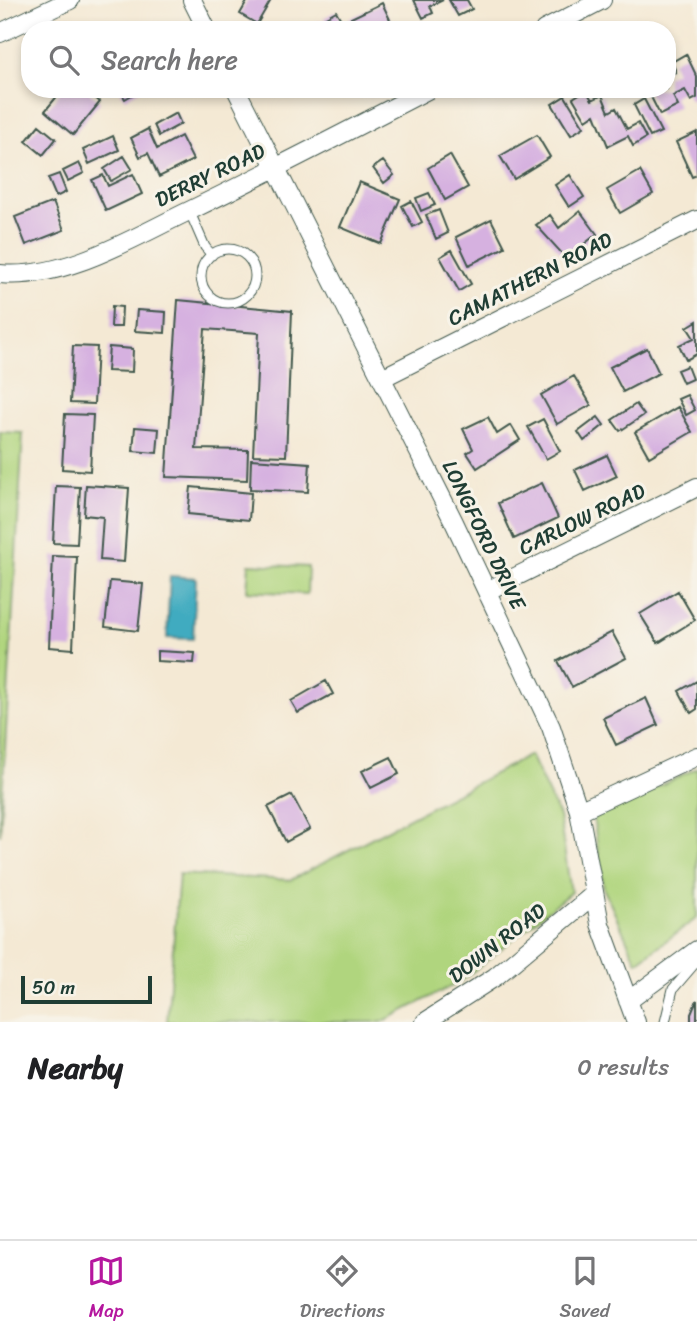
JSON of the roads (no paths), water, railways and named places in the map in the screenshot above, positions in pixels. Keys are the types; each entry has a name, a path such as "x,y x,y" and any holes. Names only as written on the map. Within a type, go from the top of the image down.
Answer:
{"street":[{"path":"25,21 70,0"},
{"path":"192,0 202,21"},
{"path":"561,21 602,0"},
{"path":"0,33 21,23"},
{"name":"LONGFORD DRIVE","path":"240,98 487,591 559,747 579,811 593,895 610,957 636,1022"},
{"name":"DERRY ROAD","path":"0,274 58,268 119,244 276,169 412,98"},
{"name":"CAMATHERN ROAD","path":"382,378 697,220"},
{"name":"CARLOW ROAD","path":"487,591 697,487"},
{"path":"579,811 697,756"},
{"name":"DOWN ROAD","path":"425,1022 495,977 593,895"},
{"path":"628,1001 697,950"}],"lane":[{"path":"189,210 205,247 212,255"},
{"path":"229,249 246,256 255,271 255,280 247,296 240,301 223,303 208,294 203,287 202,269 212,255 229,249"},
{"path":"665,1022 673,989 697,961"}],"water":[{"path":"170,576 196,578 193,639 167,638"}]}
